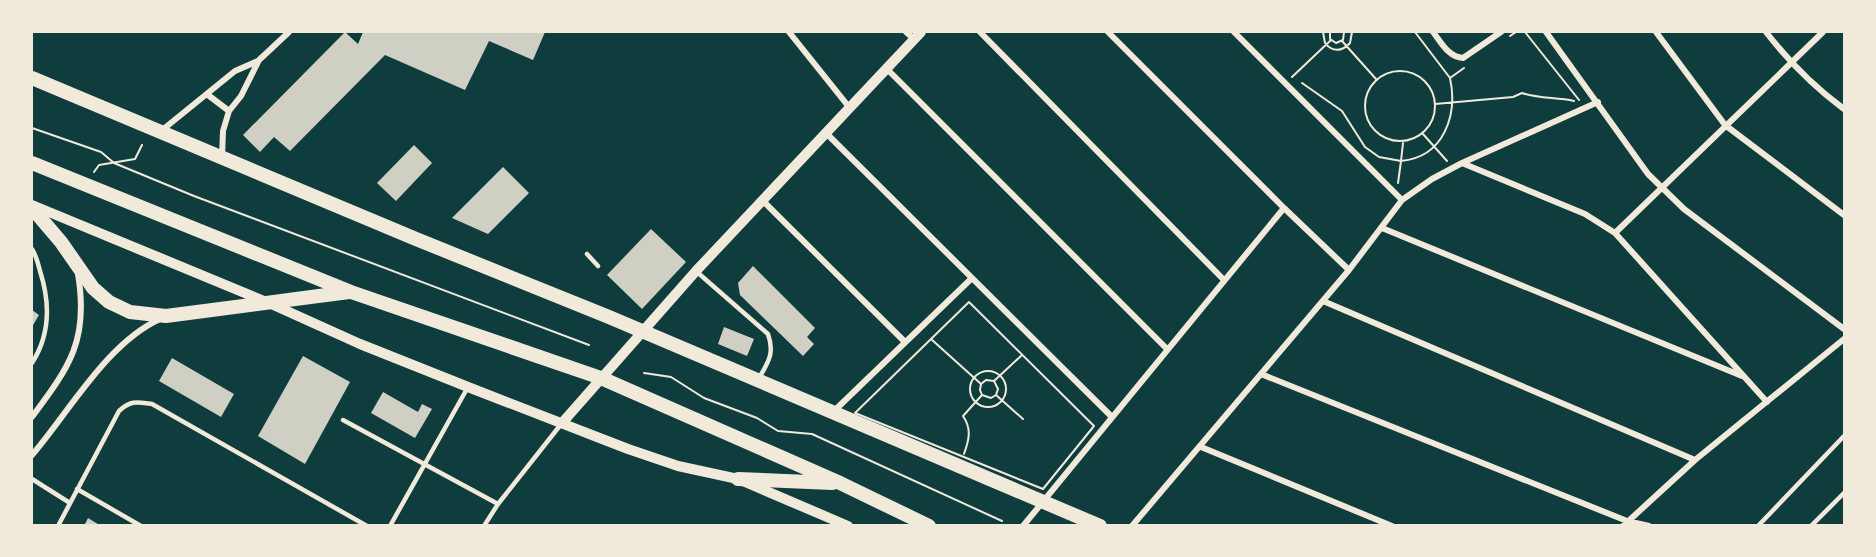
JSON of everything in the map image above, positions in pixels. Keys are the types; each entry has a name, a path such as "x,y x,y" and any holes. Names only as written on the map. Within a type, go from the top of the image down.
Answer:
{"main road":[{"path":"32,78 642,331 1100,525"},
{"path":"32,163 351,292 601,378 840,483 929,525"},
{"path":"32,207 62,242 93,288 108,303 130,312 166,316 351,292"},
{"path":"738,479 840,483"}],"street":[{"path":"160,131 208,95 235,71 258,61 289,32"},
{"path":"789,32 849,107"},
{"path":"980,32 1224,280"},
{"path":"1108,32 1349,270"},
{"path":"1234,32 1402,200"},
{"path":"1433,32 1446,49 1456,57 1469,56 1501,32"},
{"path":"1546,32 1598,102 1636,160 1661,187 1684,209 1845,329"},
{"path":"1656,32 1725,125 1845,215"},
{"path":"1766,32 1790,63 1845,109"},
{"path":"1615,233 1823,32"},
{"path":"562,423 696,271 887,69 914,34"},
{"path":"222,157 223,131 229,111 248,83 258,61"},
{"path":"887,69 1167,349"},
{"path":"208,95 229,111"},
{"path":"1132,525 1349,270 1402,200 1424,184 1462,163 1598,102"},
{"path":"826,133 1111,416"},
{"path":"1462,163 1585,214 1615,233 1767,402"},
{"path":"762,200 905,342"},
{"path":"32,207 468,387 628,449 678,466 738,479 848,525"},
{"path":"1023,525 1284,208"},
{"path":"1382,228 1746,377"},
{"path":"32,417 68,365 80,332 82,296 77,267"},
{"path":"833,411 972,278"},
{"path":"1323,301 1695,460"},
{"path":"32,454 98,371 127,341 146,325 166,316"},
{"path":"1625,523 1695,460 1845,339"},
{"path":"1261,374 1625,523 1649,525"},
{"path":"1200,447 1392,525"}],"lane":[{"path":"32,249 47,299 46,329 32,363"},
{"path":"587,254 598,266"},
{"path":"696,271 768,334 772,346 771,357 758,380"},
{"path":"390,525 468,387"},
{"path":"58,525 119,411 126,404 137,402 152,404 367,525"},
{"path":"343,420 498,504"},
{"path":"484,525 562,423"},
{"path":"1758,525 1845,436"},
{"path":"32,479 70,503"},
{"path":"77,489 141,525"},
{"path":"1811,525 1845,493"}],"path":[{"path":"1323,32 1326,45 1337,50 1347,46 1352,38 1352,32"},
{"path":"1330,32 1331,40"},
{"path":"1331,40 1336,43 1342,41 1345,38 1344,32"},
{"path":"1525,32 1580,102"},
{"path":"1292,77 1331,40"},
{"path":"1342,41 1377,80"},
{"path":"1401,71 1413,73 1423,79 1430,88 1435,104 1433,121 1417,138 1394,141 1374,130 1365,109 1366,97 1377,80 1390,72 1401,71"},
{"path":"1300,82 1342,111 1365,147 1379,157 1401,161 1419,157 1435,146 1442,137 1450,122 1452,102 1450,78"},
{"path":"1435,104 1513,97 1522,93 1536,98 1560,98 1580,102"},
{"path":"1570,107 1580,102"},
{"path":"32,128 101,152 114,163 205,201 589,345"},
{"path":"1423,133 1449,163"},
{"path":"1398,187 1403,141"},
{"path":"91,178 99,165 135,159 142,145"},
{"path":"969,302 1022,355 1094,426 1043,489 855,413 969,302"},
{"path":"931,339 981,384"},
{"path":"982,395 981,384 986,380 994,381 1022,355"},
{"path":"989,371 1000,376 1006,386 1002,400 991,407 975,402 970,385 975,377 989,371"},
{"path":"644,373 671,377 704,398 757,418 778,431 812,434 1002,522"},
{"path":"982,395 991,398 996,395 999,389 994,381"},
{"path":"963,457 969,432 969,425 963,417 982,395"},
{"path":"996,395 1023,419"}],"building":[{"path":"345,32 358,44 363,32 545,32 533,60 489,41 465,90 385,55 290,151 274,137 260,152 243,135"},
{"path":"414,145 432,163 396,201 377,183"},
{"path":"503,167 529,193 488,234 452,218"},
{"path":"651,229 686,262 642,309 607,275"},
{"path":"753,266 815,328 807,337 814,344 803,356 740,295 738,283"},
{"path":"32,310 39,315 32,327"},
{"path":"724,327 754,339 747,356 718,344"},
{"path":"303,356 350,382 305,464 258,436"},
{"path":"172,358 234,394 221,417 159,381"},
{"path":"383,392 418,412 422,404 432,409 415,438 371,413"},
{"path":"88,518 101,526 84,526"}]}
